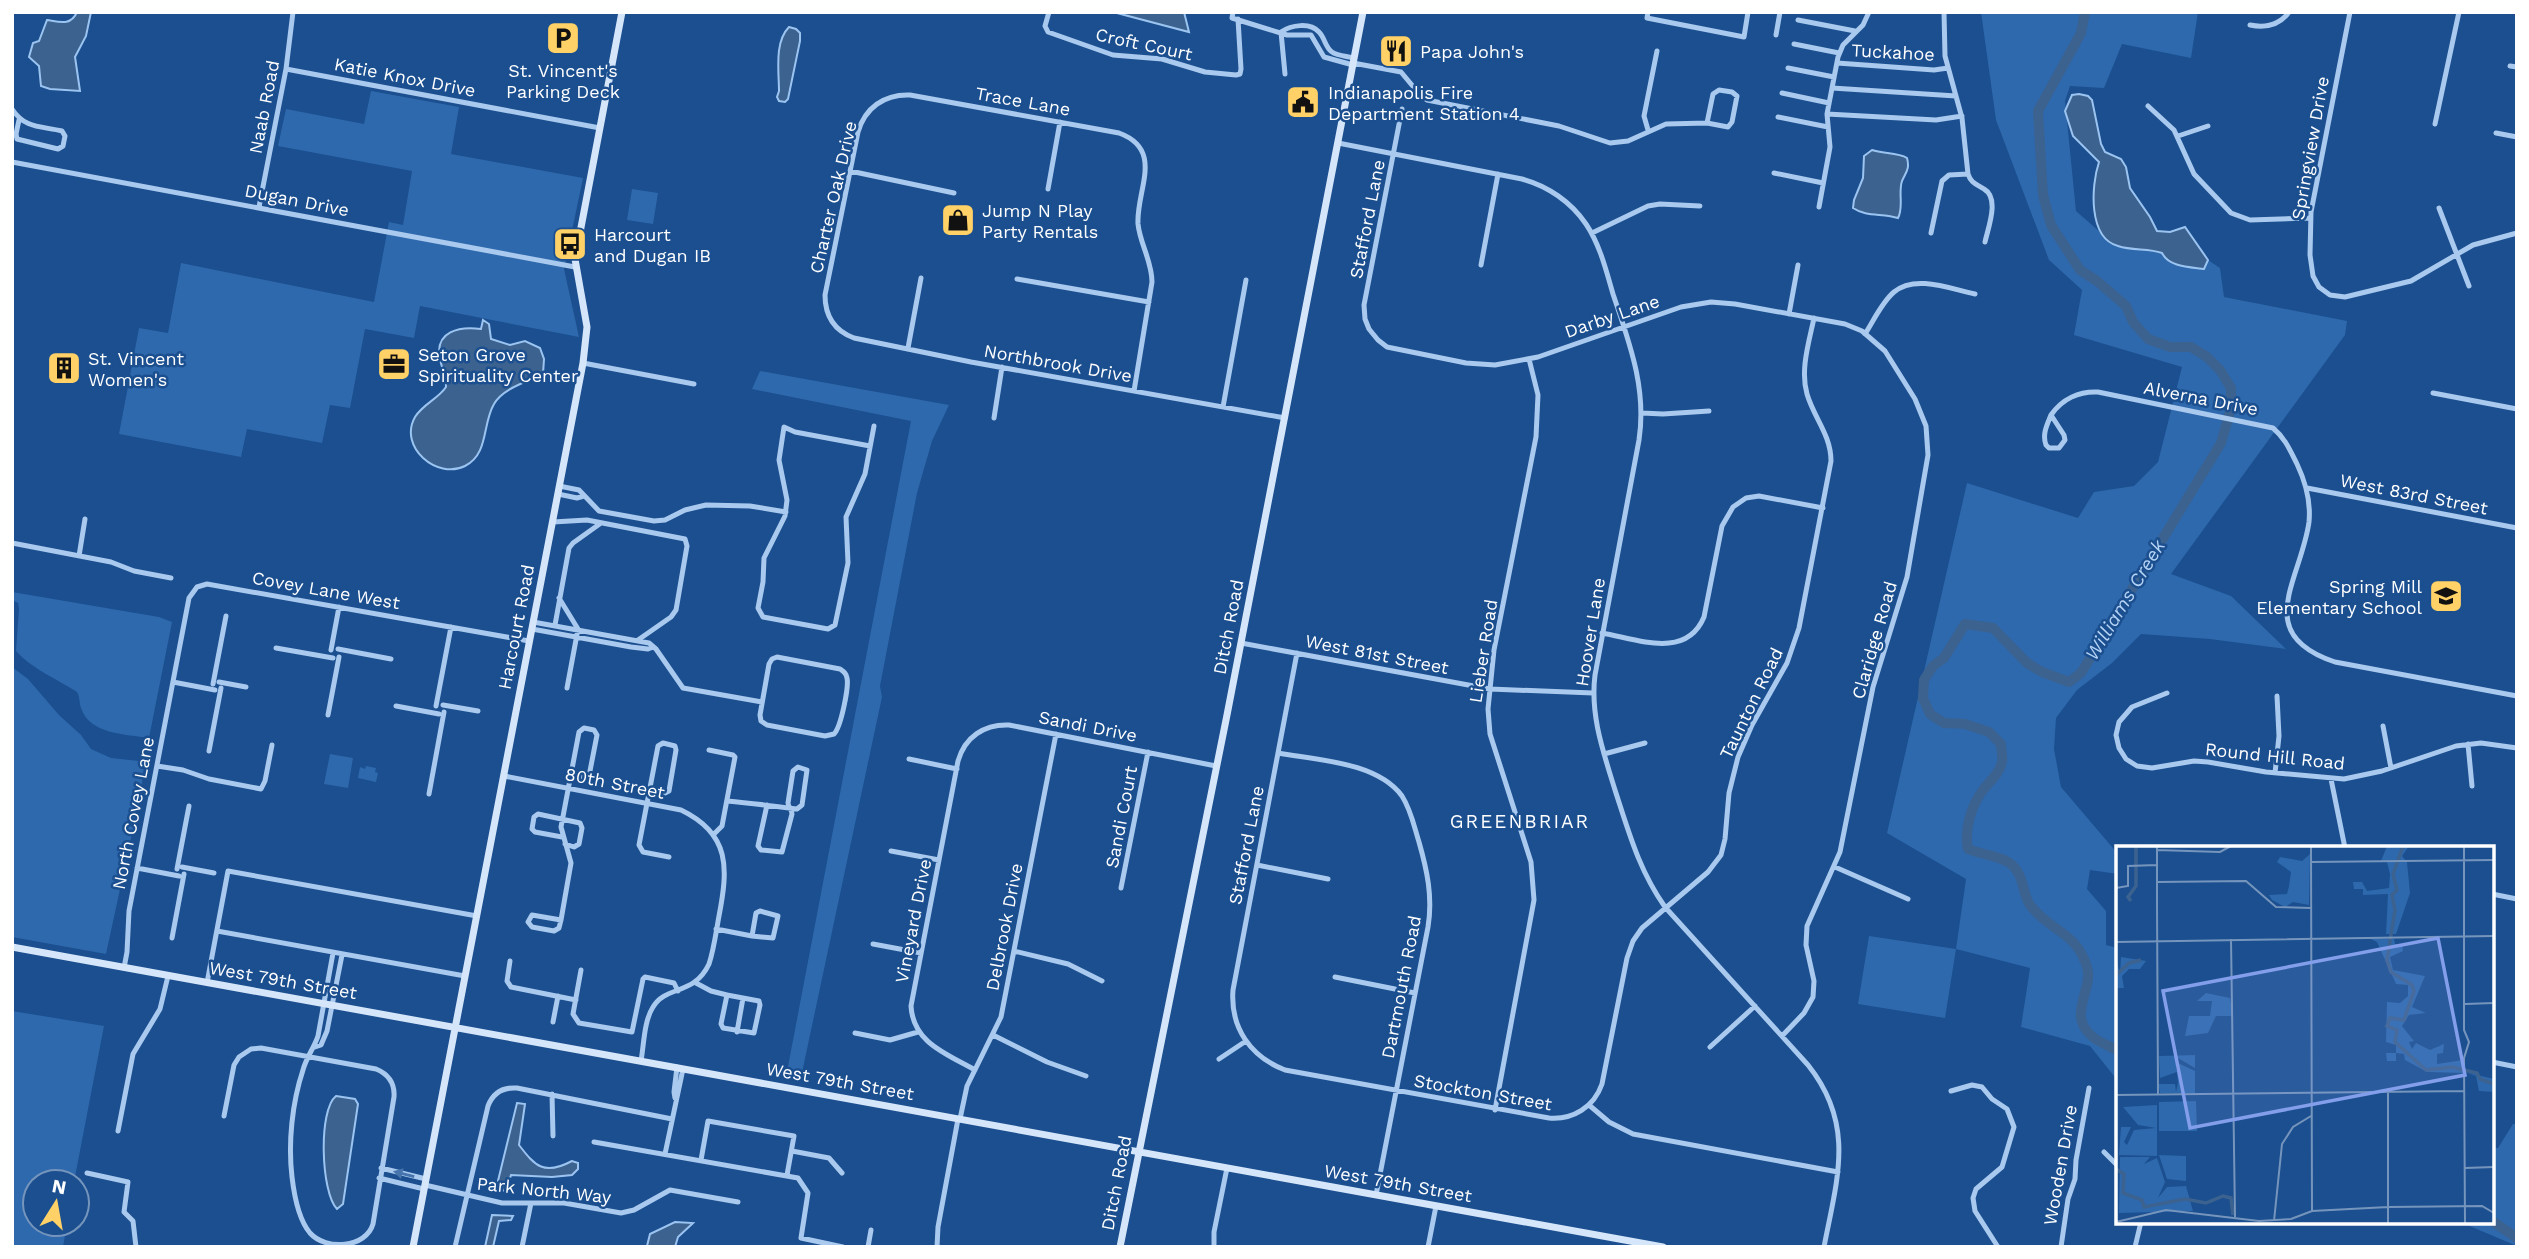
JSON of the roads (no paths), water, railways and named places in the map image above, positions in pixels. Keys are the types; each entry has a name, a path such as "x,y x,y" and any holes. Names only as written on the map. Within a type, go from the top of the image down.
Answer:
{"main road":[{"name":"Harcourt Road","path":"413,1247 583,363 587,317 575,267 577,246 622,12"},
{"name":"Ditch Road","path":"1120,1247 1241,643 1363,12"},
{"name":"West 79th Street","path":"12,947 1663,1247"}],"street":[{"name":"Naab Road","path":"259,207 286,69 293,12"},
{"name":"Croft Court","path":"1049,12 1045,29 1050,33 1113,55 1162,59 1208,73 1236,75 1240,74 1234,16"},
{"path":"1647,15 1744,37 1748,12"},
{"path":"1776,35 1780,12"},
{"path":"1819,207 1830,147 1827,114 1839,53 1869,12"},
{"path":"1944,12 1945,56 1962,116 1968,174 1972,182 1987,190 1992,199 1985,242"},
{"path":"2250,25 2263,27 2275,23 2289,12"},
{"name":"Springview Drive","path":"2350,12 2311,218 2312,272 2319,287 2330,295 2346,297 2411,281 2457,254"},
{"path":"2435,124 2459,12"},
{"path":"1234,16 1287,35 1311,35 1324,57 1401,72 1427,100 1559,125 1608,142 1628,141 1648,130 1676,122 1727,127 1731,125 1737,99 1735,94 1715,91 1707,123"},
{"path":"1798,20 1855,31"},
{"path":"1281,32 1287,27 1308,25 1318,30 1334,54 1353,62"},
{"path":"1299,26 1301,34"},
{"path":"1281,32 1285,74"},
{"path":"1794,44 1839,53"},
{"path":"1648,130 1644,116 1657,51"},
{"name":"Tuckahoe","path":"1837,63 1948,68"},
{"path":"1788,68 1834,77"},
{"name":"Katie Knox Drive","path":"286,69 600,128"},
{"path":"1832,88 1956,96"},
{"path":"1782,93 1829,103"},
{"name":"Trace Lane","path":"897,96 910,95 1119,132 1129,137 1139,146 1145,158 1146,169 1138,225 1151,269 1150,302"},
{"name":"Charter Oak Drive","path":"832,322 826,309 825,295 858,132 864,117 877,103 897,96"},
{"path":"2148,106 2171,126 2194,174 2231,213 2253,220 2311,218"},
{"name":"Stafford Lane","path":"1372,334 1366,322 1364,305 1402,109"},
{"path":"13,110 25,124 62,131 65,135 63,146 58,149 17,139 19,120"},
{"path":"1827,114 1936,120 1962,116"},
{"path":"1778,117 1828,127"},
{"path":"1048,189 1060,122"},
{"path":"2178,136 2208,126"},
{"path":"2496,133 2517,137"},
{"name":"Hoover Lane","path":"1338,143 1527,180 1554,192 1574,209 1592,233 1637,370 1642,413 1602,633 1593,693 1595,722 1639,864 1649,884 1665,907 1812,1069 1829,1099 1840,1140 1838,1172 1824,1247"},
{"name":"Dugan Drive","path":"12,162 575,267"},
{"path":"850,171 954,193"},
{"path":"1774,173 1823,183"},
{"path":"1481,265 1498,174"},
{"path":"1931,233 1942,181 1949,176 1968,174"},
{"path":"1592,233 1648,206 1700,206"},
{"path":"2439,208 2469,286"},
{"path":"2457,254 2489,239 2517,233"},
{"path":"1789,314 1798,265"},
{"path":"908,348 921,278"},
{"path":"1017,279 1150,302 1134,391"},
{"path":"1223,407 1247,281"},
{"path":"1866,334 1890,297 1905,286 1920,283 1975,294"},
{"name":"Darby Lane","path":"1372,334 1382,344 1395,349 1466,363 1495,365 1529,359 1678,308 1710,302 1735,303 1845,324 1866,334"},
{"name":"Taunton Road","path":"1589,1105 1602,1084 1629,951 1642,928 1708,872 1722,852 1729,793 1738,757 1752,725 1787,663 1800,628 1830,466 1830,448 1808,399 1804,378 1814,318"},
{"name":"Northbrook Drive","path":"832,322 844,334 854,338 1285,418"},
{"name":"Claridge Road","path":"1782,1036 1804,1013 1813,997 1814,981 1806,945 1806,929 1811,913 1835,867 1843,840 1873,687 1906,583 1928,455 1926,426 1915,400 1885,351 1866,334"},
{"name":"Lieber Road","path":"1495,1110 1532,921 1534,892 1529,857 1490,734 1488,714 1494,650 1536,437 1538,395 1529,359"},
{"path":"583,363 694,384"},
{"path":"994,418 1002,367"},
{"name":"Alverna Drive","path":"2051,415 2070,398 2090,392 2269,426 2282,436 2306,488 2309,513 2307,530 2287,598 2288,622 2294,637 2312,653 2346,665 2517,696"},
{"path":"2433,393 2517,409"},
{"path":"1642,413 1710,411"},
{"path":"2051,415 2065,440 2063,445 2054,449 2046,445 2044,440 2051,415"},
{"path":"870,446 795,432 784,427 779,460 787,500 786,512 764,558 758,608 765,618 828,629 833,628 837,622 848,563 846,517 864,478 874,426"},
{"name":"West 83rd Street","path":"2306,488 2517,528"},
{"path":"559,490 579,491 599,510 654,521 665,520 685,510 706,505 750,506 786,512"},
{"path":"1602,633 1661,644 1684,641 1697,631 1703,620 1722,526 1733,507 1746,498 1759,496 1823,508"},
{"path":"79,556 85,519"},
{"path":"553,522 583,520 683,537 686,540 674,613 638,640"},
{"path":"555,625 569,548 602,523"},
{"path":"12,543 111,562 134,571 171,578"},
{"name":"Covey Lane West","path":"176,664 189,598 194,589 207,584 529,641"},
{"path":"559,598 578,629 567,688"},
{"path":"336,658 330,655 335,650 339,607"},
{"path":"209,751 226,616"},
{"path":"532,625 555,625 649,643 683,688 762,702"},
{"path":"532,625 577,637 648,649 653,647"},
{"path":"429,794 442,713 440,705 451,627"},
{"name":"West 81st Street","path":"1241,643 1490,689 1593,693"},
{"path":"276,648 336,658"},
{"path":"335,650 391,659"},
{"name":"Stafford Lane","path":"1246,1041 1235,1019 1233,994 1297,653"},
{"path":"328,715 336,658"},
{"path":"774,658 840,669 848,678 839,728 831,735 764,724 760,716 762,702 770,663 774,658"},
{"name":"North Covey Lane","path":"124,968 128,916 176,664"},
{"path":"173,682 246,687"},
{"name":"Round Hill Road","path":"2168,693 2132,707 2120,720 2116,730 2117,743 2128,760 2137,766 2147,768 2200,762 2275,773 2351,779 2446,748 2482,743 2517,748"},
{"path":"2275,773 2279,736 2277,696"},
{"path":"440,705 478,711"},
{"path":"396,706 442,713"},
{"name":"Sandi Drive","path":"963,748 976,734 996,725 1009,725 1216,766"},
{"path":"2383,726 2391,768"},
{"path":"561,920 532,915 528,922 532,927 554,931 559,928 561,920 571,863 562,837 562,819 570,775 580,730 584,728 596,731 589,775 586,778 570,775"},
{"name":"Delbrook Drive","path":"937,1247 937,1232 965,1094 1001,1017 1056,734"},
{"path":"650,790 665,793 669,790 675,746 663,743 658,746 639,848 643,852 668,857"},
{"path":"1604,754 1645,743"},
{"path":"2468,744 2472,786"},
{"path":"156,766 258,789 264,786 272,745"},
{"name":"Vineyard Drive","path":"918,1032 912,1020 911,1006 963,748"},
{"path":"641,1061 652,1008 663,996 678,992 696,982 709,964 726,874 723,856 713,835 722,826 736,757 709,750"},
{"name":"Sandi Court","path":"1121,888 1148,752"},
{"name":"Dartmouth Road","path":"1278,753 1366,770 1385,780 1404,799 1426,866 1430,895 1428,927 1376,1195"},
{"path":"909,759 957,769"},
{"path":"727,801 789,806 797,809 802,805 808,774 804,768 794,769 789,806 792,814 785,849 780,853 761,850 758,846 766,805"},
{"name":"80th Street","path":"504,776 647,803 688,814 706,826 713,835"},
{"path":"2331,779 2345,846"},
{"path":"172,938 189,806"},
{"path":"562,837 535,832 532,828 536,815 580,823 582,827 579,845 565,844"},
{"path":"891,851 939,860"},
{"path":"1257,865 1328,879"},
{"path":"1835,867 1908,899"},
{"path":"137,868 214,873"},
{"path":"207,983 228,871 477,916"},
{"path":"2494,894 2517,899"},
{"path":"716,929 752,936 774,937 777,915 757,911 752,936"},
{"path":"217,931 465,976"},
{"path":"873,944 921,953"},
{"path":"1014,951 1068,964 1102,981"},
{"path":"224,1116 233,1067 246,1051 261,1048 310,1057 376,1069 390,1079 394,1097 372,1229 360,1241 345,1244 323,1241 310,1233 293,1184 293,1122 302,1073 310,1057 315,1046 321,1045 325,1038 333,953"},
{"path":"328,1004 342,955"},
{"path":"510,961 507,981 510,987 576,1000"},
{"path":"581,970 573,1014 577,1021 632,1032 645,977 674,983 678,992"},
{"path":"118,1131 132,1058 160,1009 168,976"},
{"path":"1335,977 1415,993"},
{"path":"696,982 711,991 757,1000 760,1005 754,1033 737,1032 722,1027 727,995"},
{"path":"553,1022 558,996"},
{"path":"737,1032 743,998"},
{"path":"1710,1047 1755,1006"},
{"path":"856,1033 892,1040 918,1032 929,1044 975,1070"},
{"path":"993,1035 1047,1062 1086,1076"},
{"path":"1219,1059 1246,1041"},
{"name":"Stockton Street","path":"1246,1041 1264,1060 1286,1070 1495,1110 1557,1119 1575,1114 1589,1105"},
{"path":"2494,1062 2517,1067"},
{"path":"665,1153 680,1068"},
{"path":"1951,1091 1972,1085 1982,1087 1992,1099 2007,1109 2014,1127 2002,1167 1977,1188 1972,1200 1975,1211 1998,1247"},
{"path":"455,1247 488,1106 491,1098 499,1091 510,1087 672,1119"},
{"name":"Wooden Drive","path":"2061,1247 2068,1199 2075,1183 2089,1088"},
{"path":"552,1094 553,1136"},
{"path":"1589,1105 1609,1122 1633,1134 1838,1172"},
{"path":"701,1160 708,1121 794,1136 787,1175"},
{"path":"594,1142 787,1175 802,1180 808,1191 801,1238 843,1247"},
{"path":"792,1150 829,1158 842,1173"},
{"path":"2104,1152 2116,1164"},
{"path":"381,1168 425,1184"},
{"path":"1214,1247 1214,1232 1227,1168"},
{"path":"91,1174 128,1182 124,1212 134,1223 136,1245"},
{"path":"379,1178 425,1184"},
{"name":"Park North Way","path":"425,1184 502,1203 564,1203 625,1212 676,1190 738,1202"},
{"path":"522,1247 531,1203"},
{"path":"1428,1247 1436,1206"},
{"path":"2135,1247 2141,1224"},
{"path":"868,1247 871,1230"},
{"path":"1608,1247 1610,1237"}],"waterway":[{"name":"Williams Creek","path":"2085,12 2081,33 2038,111 2043,195 2051,225 2080,270 2126,306 2133,322 2148,339 2170,347 2191,347 2207,357 2220,370 2231,388 2231,408 2221,443 2081,673 2069,682 2042,672 2027,663 1993,628 1965,624 1944,658 1933,666 1924,680 1923,698 1930,714 1944,723 1965,724 1989,732 2001,744 2001,766 1979,796 1972,811 1967,834 1968,849 1998,858 2013,866 2030,905 2037,914 2076,946 2087,967 2088,976 2082,1003 2082,1021 2094,1038 2116,1050"},
{"name":"Williams Creek","path":"2494,1222 2517,1238"}],"place":[{"name":"St. Vincent's Parking Deck","path":"563,38"},
{"name":"Papa John's","path":"1396,51"},
{"name":"Indianapolis Fire Department Station 4","path":"1303,102"},
{"name":"Jump N Play Party Rentals","path":"958,220"},
{"name":"Harcourt and Dugan IB","path":"570,244"},
{"name":"Seton Grove Spirituality Center","path":"394,364"},
{"name":"St. Vincent Women's","path":"64,368"},
{"name":"Spring Mill Elementary School","path":"2446,596"}],"district":[{"name":"GREENBRIAR","path":"1520,821"}]}
